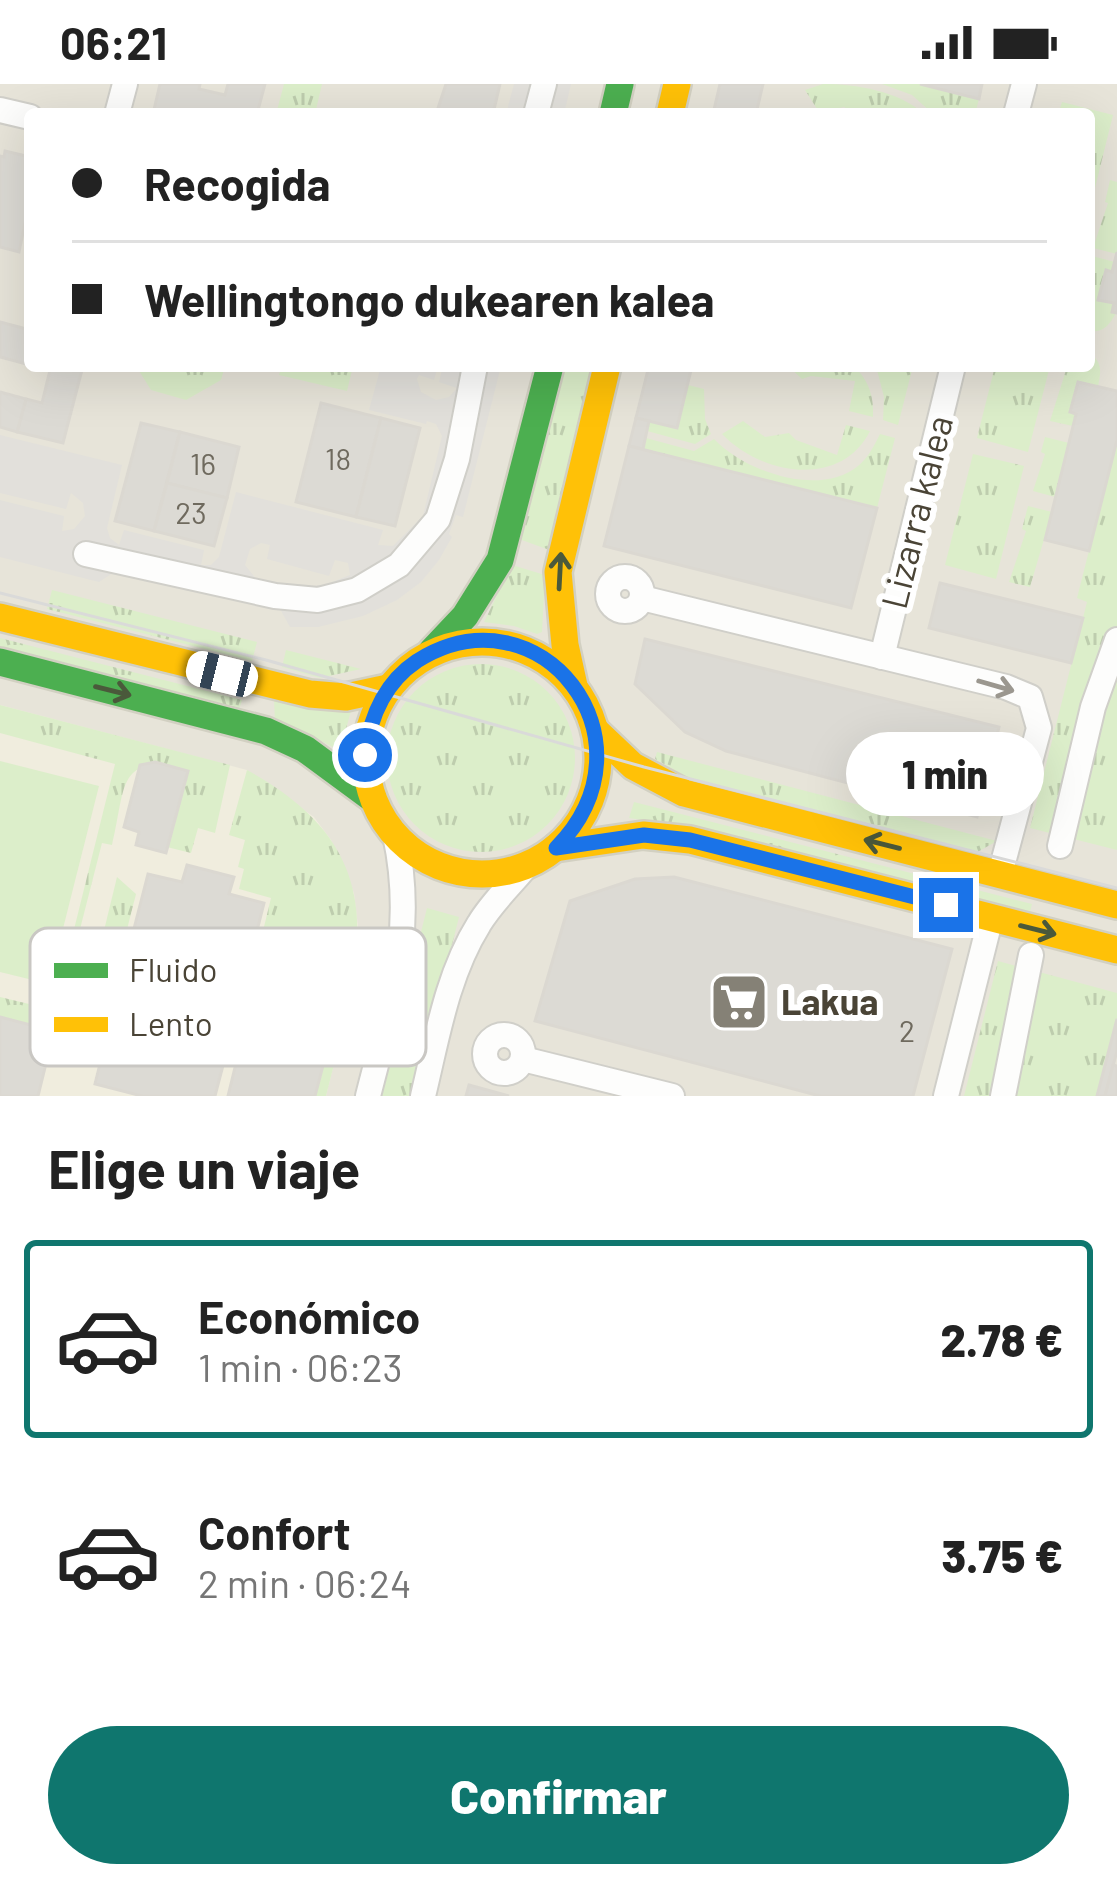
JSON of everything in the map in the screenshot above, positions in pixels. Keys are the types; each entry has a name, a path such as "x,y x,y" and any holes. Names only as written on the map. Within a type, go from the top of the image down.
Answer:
{"main road":[{"path":"431,653 464,616 500,560 548,372"},
{"path":"0,662 266,731 322,760 373,800 395,836 427,861 488,874 528,864 556,848 579,821 594,789 595,730 574,686 558,572 606,372"},
{"path":"0,617 310,694 346,697 388,688"},
{"path":"373,800 365,755 368,733 388,688 431,653 475,641 520,647 559,670 574,686"},
{"path":"595,730 633,766 684,793 1117,904"},
{"path":"556,848 644,835 690,840 1117,950"}],"street":[{"path":"86,554 275,596 318,600 357,590 399,565 438,519 458,459 474,372"},
{"name":"Lizarra kalea","path":"882,657 952,372"},
{"path":"642,598 1006,687 1030,698 1039,728 1000,874"},
{"path":"1060,846 1093,707 1117,640"},
{"path":"395,836 405,889 404,928"},
{"path":"423,1096 446,1004 468,943 528,864"},
{"path":"946,1096 991,917"},
{"path":"1003,1096 1030,955"},
{"path":"523,1059 672,1096"},
{"path":"368,1096 375,1066"}],"shaded area":[{"path":"0,84 1117,84 1117,1096 0,1096"},
{"path":"514,84 571,84 565,108 508,108"},
{"path":"379,372 436,372 434,380 419,375 417,379 421,392 436,400 449,397 457,388 439,382 442,372 499,372 463,517 456,515 452,537 421,582 363,616 318,627 290,627 280,609 116,571 99,582 0,557 0,500 64,516 62,531 74,529 85,516 83,503 71,493 66,509 0,493 0,435 122,465 107,528 110,538 119,545 124,530 204,550 201,565 211,565 219,557 236,492 383,530 378,545 393,546 423,516 442,436 436,424 369,410","holes":["261,543 270,545 267,559 329,576 335,560 348,563 350,575 325,585 302,587 257,580 245,565 250,549"]},
{"path":"0,705 247,770 314,817 331,840 354,893 358,928 30,928 30,1066 333,1066 326,1096 0,1096"}],"green space":[{"path":"284,84 322,84 316,108 278,108"},
{"path":"823,84 849,85 876,90 916,108 816,108 805,90"},
{"path":"882,84 920,84 979,99 977,108 926,108 912,95"},
{"path":"1095,110 1113,115 1095,188"},
{"path":"1110,180 1117,182 1117,254 1095,248"},
{"path":"1095,257 1115,262 1112,272 1107,270 1099,300 1114,303 1116,313 1095,331"},
{"path":"1095,358 1100,368 1098,387 1078,382 1073,426 1050,421 1065,372 1095,372"},
{"path":"140,372 223,372 221,380 186,400 151,390"},
{"path":"280,372 352,372 347,391"},
{"path":"561,372 597,372 552,551 519,539"},
{"path":"794,372 859,372 870,389 873,417 849,411 855,381 802,379"},
{"path":"878,372 911,372 898,425 883,420"},
{"path":"994,372 1048,372 1028,452 977,438"},
{"path":"688,385 704,389 705,419 711,434 695,444 647,431 649,421 677,428"},
{"path":"743,421 765,437 789,433 837,455 846,425 870,431 840,462 800,470 758,459 722,434"},
{"path":"880,434 895,438 877,508 643,449 646,438 694,451 714,439 762,470 823,480 858,466"},
{"path":"1045,437 1069,443 1055,497 1033,491 1045,454 1041,452"},
{"path":"1117,440 1117,850 1030,828 1087,602 1077,598"},
{"path":"973,454 1024,466 996,579 945,565"},
{"path":"1028,506 1052,512 1030,587 1009,582 1026,531 1022,529"},
{"path":"512,565 545,575 542,632 484,622"},
{"path":"52,590 257,642 252,661 47,609"},
{"path":"0,638 242,700 238,713 0,652"},
{"path":"286,650 361,669 320,678 282,667"},
{"path":"481,664 517,671 548,691 568,722 575,758 568,794 548,825 517,845 481,852 445,845 414,825 394,794 387,758 394,722 414,691 445,671"},
{"path":"274,699 351,711 340,751 275,723"},
{"path":"0,705 230,765 215,833 198,828 191,853 167,847 187,771 147,766 136,771 123,792 112,845 102,843 80,928 74,928 115,764 0,733"},
{"path":"657,752 997,841 974,854 700,784 655,759"},
{"path":"0,761 99,786 63,928 30,928 30,979 0,972"},
{"path":"247,770 295,802 328,836 348,873 357,928 264,928 271,898 239,889 244,869 238,867 245,840 229,835"},
{"path":"634,802 1032,904 1029,916 629,818"},
{"path":"117,877 136,894 127,928 105,928"},
{"path":"427,908 459,917 426,1048 426,928 422,928"},
{"path":"998,961 1117,993 1117,1019 1097,1096 964,1096"},
{"path":"0,997 30,1004 30,1025 0,1017"},
{"path":"322,1066 333,1066 326,1096 315,1096"},
{"path":"388,1066 422,1066 414,1096 380,1096"}],"building":[{"path":"160,84 200,84 199,89 225,95 228,84 265,84 259,108 154,108"},
{"path":"446,84 500,84 494,108 438,108"},
{"path":"720,84 763,84 757,108 714,108"},
{"path":"920,84 982,84 979,99"},
{"path":"5,151 24,156 24,228 19,252 0,247 0,156"},
{"path":"1117,252 1117,313 1112,312 1114,303 1098,300 1106,270 1112,272"},
{"path":"0,322 24,328 24,363 0,357"},
{"path":"50,372 81,372 63,443 17,432 26,399 42,403"},
{"path":"648,372 691,372 677,428 636,418"},
{"path":"1078,382 1117,391 1117,440 1089,551 1045,540 1076,414 1070,412"},
{"path":"0,392 26,399 17,432 0,427"},
{"path":"321,403 381,418 356,517 296,502"},
{"path":"381,418 420,428 395,526 356,517"},
{"path":"636,418 649,421 643,449 629,446"},
{"path":"141,423 180,432 154,531 115,521"},
{"path":"180,432 239,447 227,498 167,483"},
{"path":"629,446 877,508 851,608 604,546"},
{"path":"167,483 227,498 214,546 154,531"},
{"path":"940,583 1083,618 1071,663 929,628"},
{"path":"645,639 999,727 977,817 726,751 685,732 635,684"},
{"path":"155,762 188,771 166,853 136,845 139,832 124,827 140,765"},
{"path":"187,865 234,877 229,894 264,903 258,928 134,928 148,874 182,882"},
{"name":"Lakua","path":"674,877 952,949 913,1096 820,1096 535,1021 570,901 635,879"},
{"path":"0,1017 30,1025 30,1066 45,1066 38,1096 0,1096"},
{"path":"1117,1019 1117,1051 1105,1096 1097,1096"},
{"path":"1113,1065 1117,1066 1117,1096 1105,1096"},
{"path":"100,1066 223,1066 215,1096 142,1096 95,1084"},
{"path":"235,1066 323,1066 315,1096 228,1096"},
{"path":"469,1085 509,1096 466,1096"}],"tram line":[{"path":"0,593 266,660 644,767 1117,888"}],"traffic: fast":[{"path":"614,108 620,84"},
{"path":"432,651 465,616 500,560 548,372"},
{"path":"0,662 266,731 305,749 373,799"}],"traffic: slow":[{"path":"671,108 677,84"},
{"path":"574,686 558,572 606,372"},
{"path":"0,617 310,694 346,697 388,688"},
{"path":"482,642 526,651 564,676 589,714 598,758 589,802 564,840 526,865 482,874 438,865 400,840 375,802 366,758 375,714 400,676 438,651 482,642"},
{"path":"595,730 633,766 684,793 1117,905"},
{"path":"555,848 643,835 690,840 1117,950"}],"place":[{"name":"Lakua","path":"739,1002"}],"route":[{"path":"365,755 375,712 388,688 410,666 431,653 475,641 520,647 541,657 574,686 595,730 594,789 579,821 556,848 644,835 690,840 946,905"}]}
